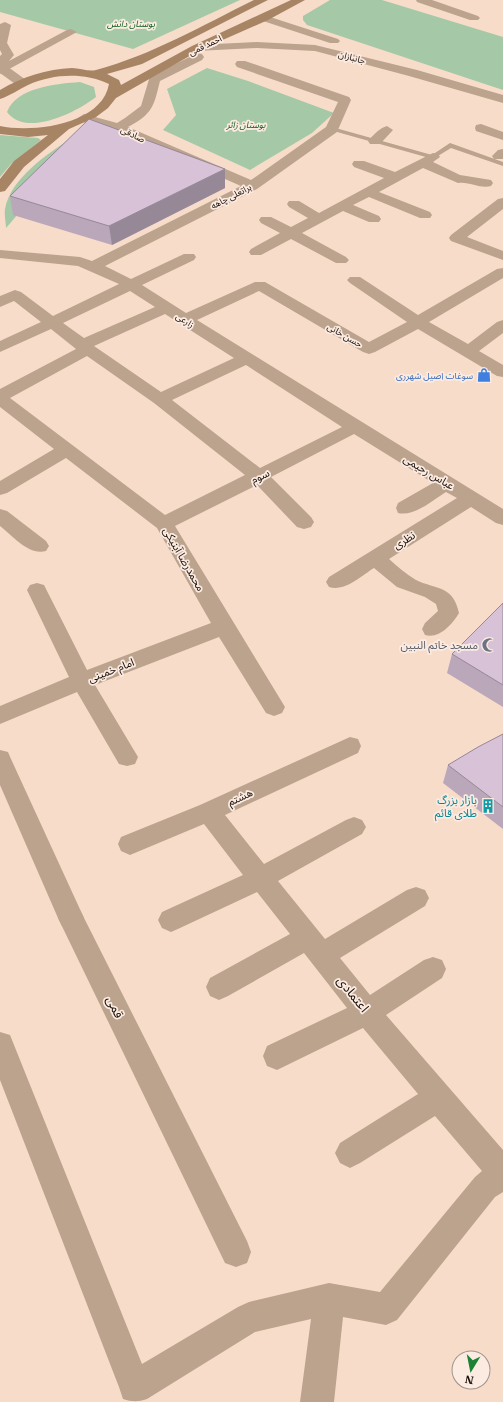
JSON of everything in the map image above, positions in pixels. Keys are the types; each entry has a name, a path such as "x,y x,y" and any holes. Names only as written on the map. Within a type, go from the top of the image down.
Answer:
{"main road":[{"name":"احمد قمی","path":"95,74 138,61 263,0"},
{"name":"احمد قمی","path":"68,125 84,118 105,104 112,95 300,0"},
{"path":"0,95 22,83 66,73 95,74 106,77 114,84 112,95"},
{"path":"0,130 16,134 33,133 68,125"},
{"path":"0,188 19,164 68,125"}],"street":[{"path":"421,0 474,18"},
{"name":"جانبازان","path":"264,18 503,94"},
{"path":"1,67 8,55 6,49 0,44 5,25"},
{"path":"1,67 71,32"},
{"name":"جانبازان","path":"197,53 257,45 316,48 413,73 503,100"},
{"name":"صادقی","path":"118,127 127,123 147,107 154,79 197,53"},
{"path":"241,64 345,100 332,129"},
{"path":"1,67 22,83"},
{"path":"84,118 118,127"},
{"name":"صادقی","path":"118,127 252,186"},
{"path":"481,128 503,136"},
{"name":"براتعلی چاهه","path":"93,266 252,186 332,129"},
{"path":"375,141 387,130"},
{"path":"256,252 428,160 458,180 463,178 486,183"},
{"path":"358,164 396,177"},
{"path":"368,192 425,215"},
{"path":"503,202 456,238 503,256"},
{"path":"294,204 318,218"},
{"path":"342,206 374,219"},
{"path":"266,220 341,260"},
{"name":"زارعی","path":"0,254 80,262 93,266 129,284 355,427"},
{"path":"0,347 129,284 189,257"},
{"path":"418,322 502,272"},
{"path":"355,280 418,322 503,372"},
{"name":"حسن خانی","path":"185,320 260,285 369,349 418,322"},
{"path":"0,302 15,295 85,347 160,399 260,477 304,522"},
{"path":"0,396 85,347 166,308"},
{"path":"468,352 503,325"},
{"path":"160,399 246,359"},
{"name":"محمدرضا آبنیکی","path":"0,400 164,524 224,627 274,707"},
{"name":"سوم","path":"164,524 260,477 355,427"},
{"name":"عباس رحیمی","path":"355,427 503,518"},
{"path":"0,489 67,450"},
{"path":"405,508 447,483"},
{"name":"نظری","path":"336,582 472,498"},
{"path":"0,516 39,546"},
{"path":"375,558 405,583 431,590 444,598 449,607 449,613 432,629"},
{"path":"37,590 82,681 127,757"},
{"name":"امام خمینی","path":"0,715 82,681 224,627"},
{"name":"هشتم","path":"130,844 208,812 350,746"},
{"name":"قمی","path":"0,759 71,918 236,1252"},
{"name":"اعتمادی","path":"208,812 367,1012 478,1145 503,1172 485,1187 386,1309 329,1299"},
{"path":"171,920 261,878 354,827"},
{"path":"219,987 314,946 416,898"},
{"path":"277,1056 367,1012 433,969"},
{"path":"0,1045 135,1387 249,1318 329,1299 317,1402"},
{"path":"350,1153 439,1097"}],"lane":[{"path":"332,129 375,141 428,160 450,145 502,158"}],"green space":[{"name":"بوستان دانش","path":"0,0 240,0 133,49 0,12"},
{"path":"330,0 382,0 503,37 503,90 307,25 303,20 303,16"},
{"name":"بوستان زائر","path":"207,68 248,81 334,113 312,133 250,170 163,130 176,115 167,89"},
{"path":"80,82 94,87 96,97 77,109 52,120 38,123 26,123 16,119 7,112 19,97 28,92 38,88"},
{"path":"0,135 38,138 41,140 11,164 0,177"},
{"path":"72,138 76,147 6,228 5,209 14,187 41,159"}],"building":[{"path":"89,119 225,169 109,226 10,196"},
{"path":"503,603 503,685 452,654"},
{"path":"503,734 503,807 448,765"}],"place":[{"name":"سوغات اصیل شهرری","path":"484,375"},
{"name":"مسجد خاتم النبین","path":"489,645"},
{"name":"بازار بزرگ طلای قائم","path":"488,806"}]}
